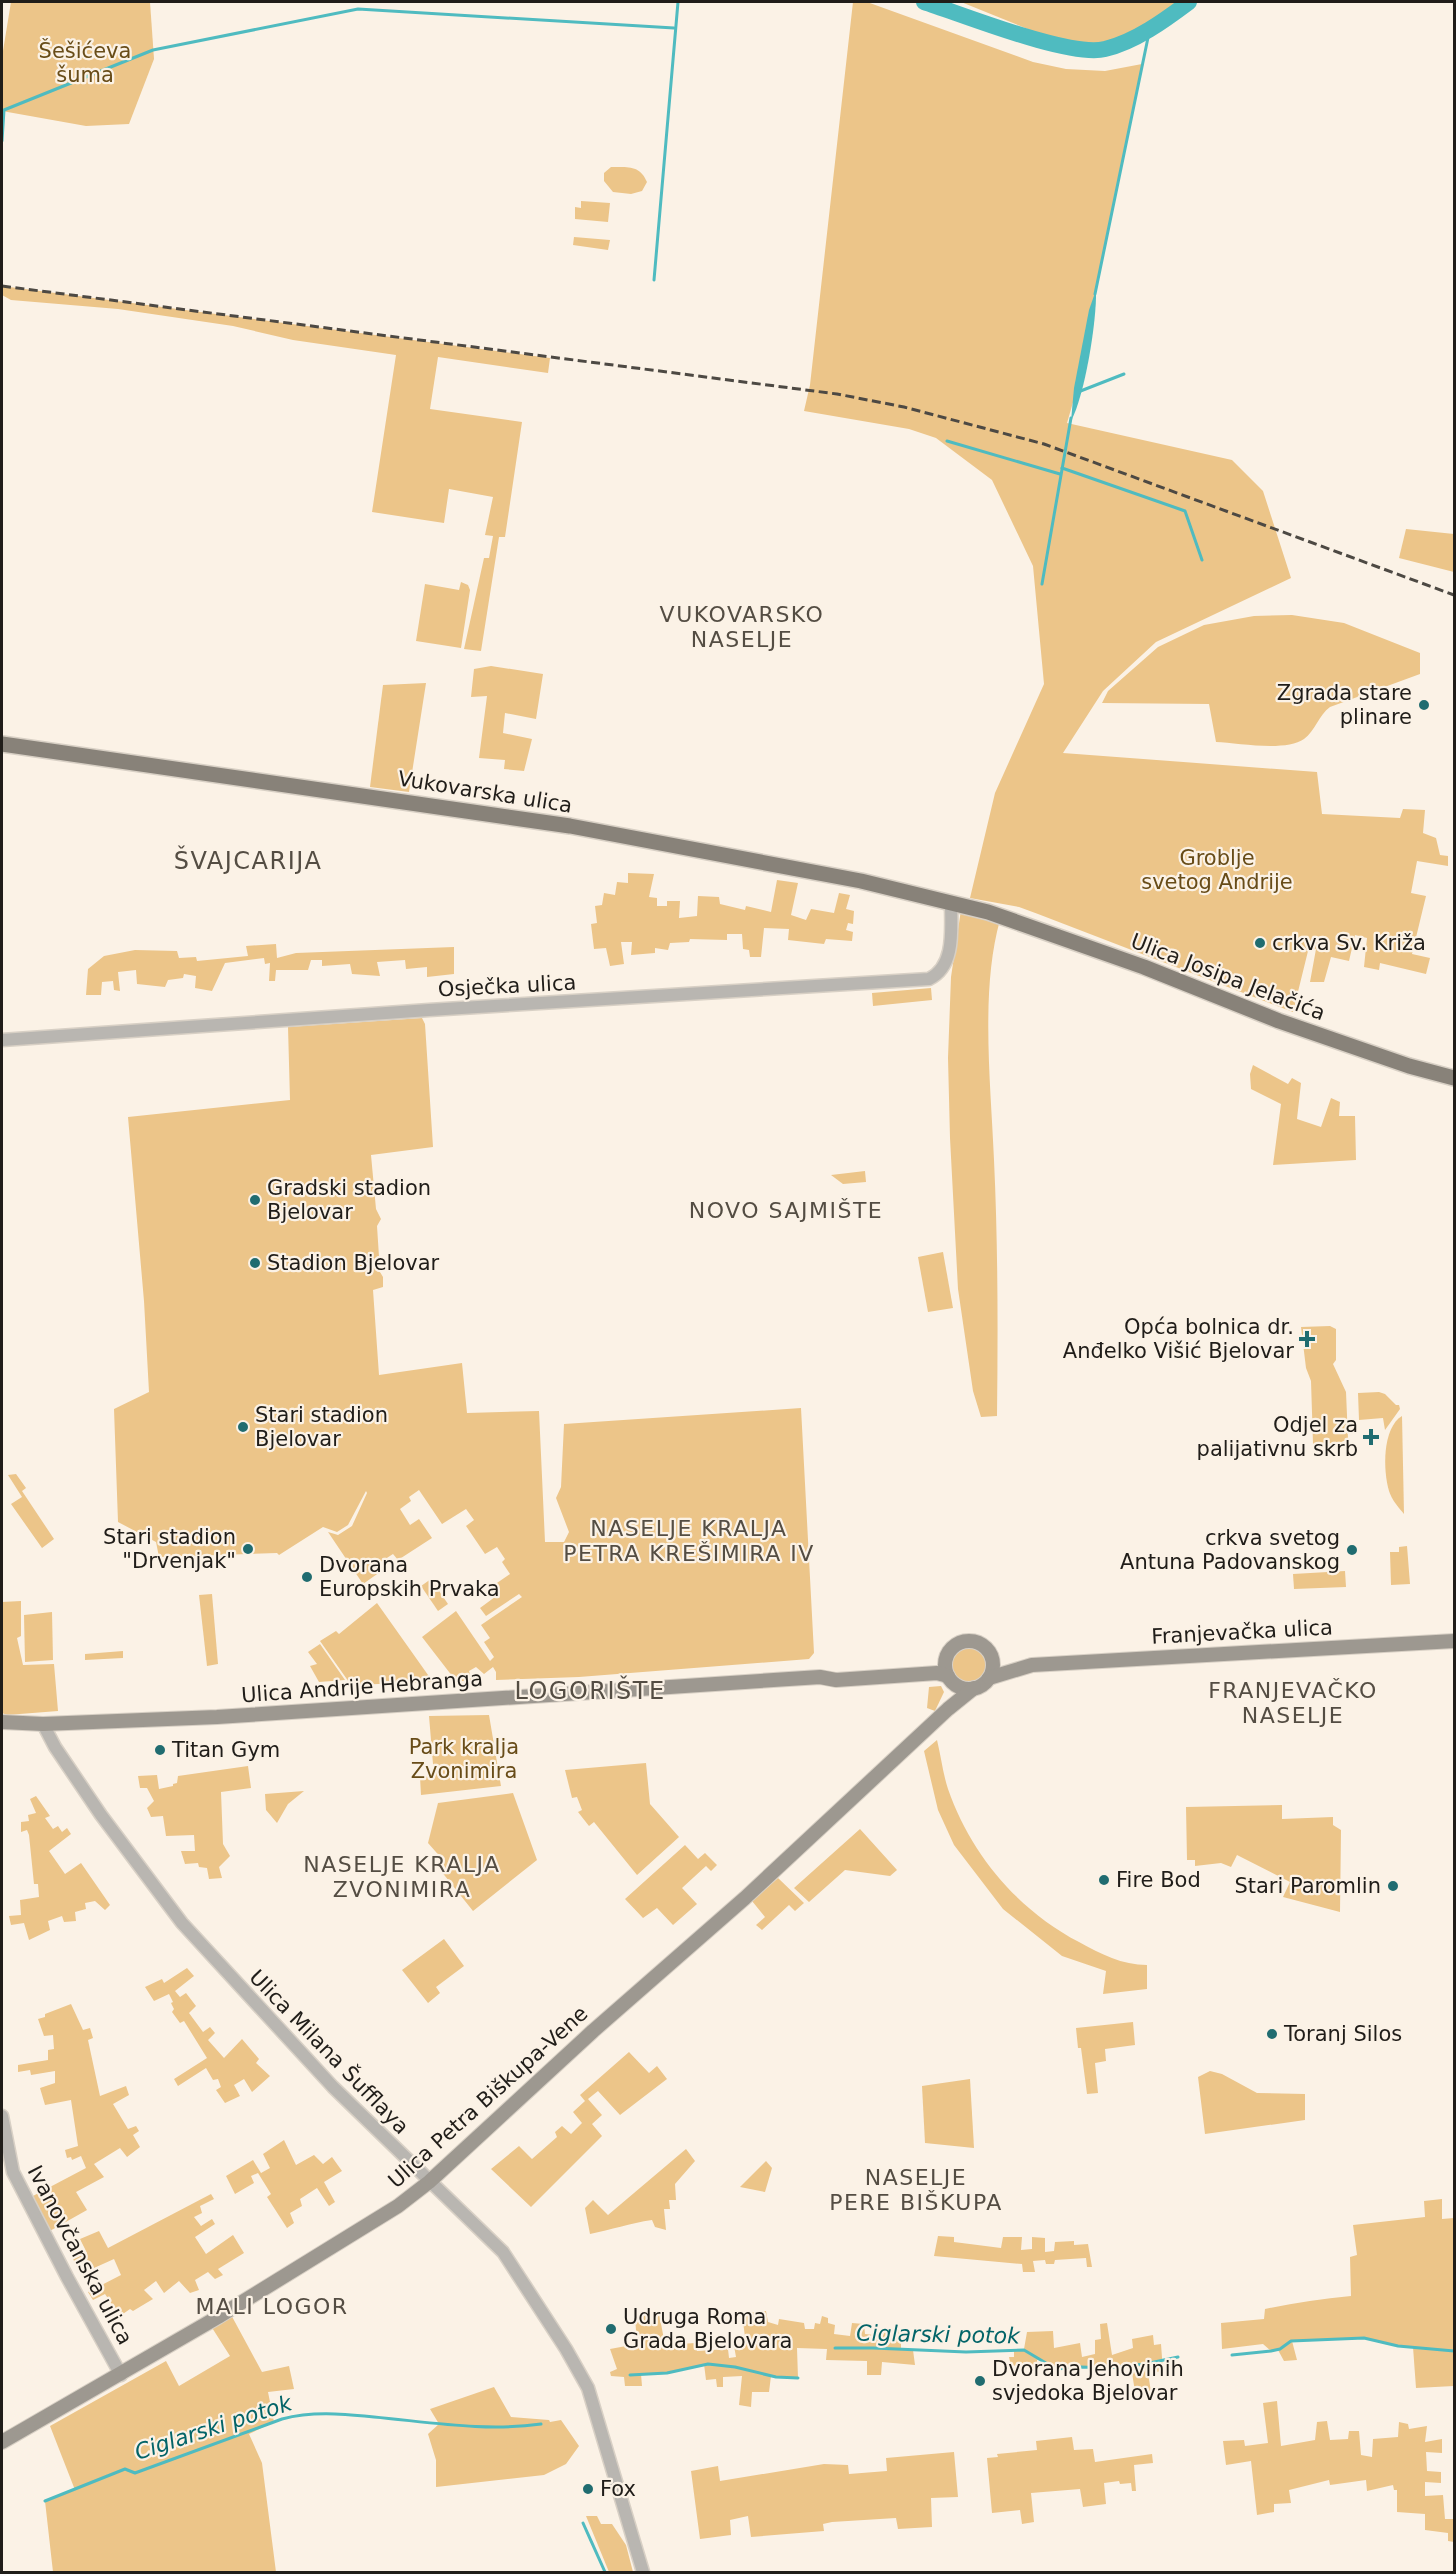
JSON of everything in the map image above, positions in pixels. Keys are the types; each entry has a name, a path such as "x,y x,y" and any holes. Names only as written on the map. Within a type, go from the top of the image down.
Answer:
{"main road":[{"name":"Vukovarska ulica","path":"2,744 570,826 861,881 988,912"},
{"name":"Ulica Josipa Jelačića","path":"988,912 1144,967 1279,1021 1409,1066 1455,1078"},
{"path":"948,1709 953,1695 950,1679 945,1669 946,1656 950,1649 964,1641 980,1644 990,1655 992,1671 989,1678 974,1688 958,1686 950,1679"},
{"name":"Franjevačka ulica","path":"990,1655 999,1660 1032,1665 1455,1641"},
{"name":"Ulica Andrije Hebranga","path":"820,1677 833,1672 936,1664 946,1656"},
{"name":"Franjevačka ulica","path":"989,1678 1032,1665"},
{"name":"Ulica Andrije Hebranga","path":"6,1725 222,1717 820,1677 836,1680 937,1673 950,1679"},
{"name":"Ulica Petra Biškupa-Vene","path":"2,2442 278,2282 398,2206 429,2182 593,2031 745,1898 948,1709 974,1688"}],"street":[{"name":"Osječka ulica","path":"2,1040 429,1010 929,980 938,975 947,958 954,903"},
{"name":"Ulica Milana Šufflaya","path":"43,1724 55,1747 101,1815 182,1923 333,2087 503,2252 585,2382 643,2572"},
{"name":"Ivanovčanska ulica","path":"2,2116 13,2172 121,2375"}],"green space":[{"name":"Šešićeva šuma","path":"11,2 150,2 154,59 129,124 86,126 2,111 2,57"},
{"name":"Groblje svetog Andrije","path":"853,2 867,2 1033,62 1066,69 1105,71 1142,64 1076,392 1067,423 1232,460 1263,491 1291,578 1156,642 1103,691 1063,753 1317,772 1322,814 1400,818 1403,809 1425,810 1423,833 1436,838 1440,855 1448,856 1448,866 1417,861 1411,893 1426,896 1412,954 1430,958 1426,974 1380,963 1379,970 1364,967 1367,938 1355,935 1349,961 1331,957 1324,982 1310,982 1316,949 1309,947 1293,1012 1019,907 970,898 995,793 1044,684 1033,566 992,480 936,438 909,429 804,411 810,385"},
{"path":"961,2 1189,2 1134,38 1104,48 1088,49 1072,47"},
{"path":"611,167 633,168 641,172 647,182 642,191 631,194 613,192 604,181 604,173"},
{"path":"581,201 610,203 608,222 575,219 575,207 581,208"},
{"path":"574,237 610,240 608,250 573,245"},
{"path":"2,286 550,358 548,373 438,357 430,409 522,422 505,537 499,537 481,651 464,649 484,558 489,558 493,536 485,535 493,497 449,489 444,523 372,512 396,355 293,340 233,326 118,309 11,300 2,295"},
{"path":"1406,529 1454,534 1454,572 1399,558"},
{"path":"461,582 468,585 470,590 461,648 416,641 425,584 459,590"},
{"path":"1292,615 1344,623 1420,653 1420,674 1330,707 1304,739 1286,745 1262,746 1216,742 1209,704 1102,703 1108,691 1158,647 1204,625 1254,616"},
{"path":"491,666 543,674 536,719 505,713 503,733 532,739 524,771 504,769 505,760 479,758 487,696 471,697 474,669"},
{"path":"426,683 409,792 370,787 383,685"},
{"path":"628,873 654,874 649,897 657,898 657,906 667,906 667,901 680,901 679,918 697,916 698,896 719,897 720,904 745,910 746,906 771,912 777,880 798,883 791,915 806,920 811,909 834,913 839,893 850,895 846,909 854,911 853,924 848,923 846,930 853,932 852,941 826,939 824,944 788,940 789,929 764,928 761,957 750,957 749,950 743,949 742,934 727,934 727,940 690,939 689,942 670,943 668,950 655,948 655,953 631,955 632,942 621,942 624,964 610,966 606,948 594,949 591,924 597,923 595,906 602,905 604,893 615,895 617,882 628,883"},
{"path":"961,910 1000,920 990,977 988,1039 997,1256 997,1416 981,1417 973,1391 958,1289 950,1138 948,1058 951,977"},
{"path":"276,944 277,958 296,953 454,947 454,974 427,977 427,967 406,969 405,960 377,962 380,976 352,974 350,964 322,966 322,960 311,960 308,970 276,970 275,981 269,981 270,963 265,964 264,958 225,963 212,991 195,988 196,976 184,974 183,978 168,980 165,987 137,984 136,970 118,972 120,991 114,990 113,981 102,982 101,995 86,995 88,969 104,956 135,950 177,951 179,958 196,957 197,961 248,956 246,946"},
{"path":"931,988 932,1000 873,1006 872,993"},
{"path":"422,1018 425,1024 433,1147 371,1155 376,1209 381,1219 377,1226 383,1287 373,1290 379,1375 462,1363 467,1413 539,1411 545,1542 564,1542 569,1532 556,1498 561,1487 564,1424 801,1408 814,1653 809,1659 579,1677 496,1680 493,1667 484,1674 476,1667 469,1671 472,1681 456,1681 422,1637 456,1611 490,1661 494,1657 484,1642 490,1638 481,1625 522,1597 519,1594 486,1616 480,1608 499,1594 494,1585 510,1574 502,1562 505,1559 497,1547 485,1554 466,1526 474,1520 466,1509 442,1524 419,1490 409,1497 411,1501 400,1509 410,1525 419,1519 432,1538 398,1560 393,1554 376,1565 380,1572 363,1584 328,1532 338,1535 352,1526 366,1491 348,1525 337,1532 323,1527 279,1555 277,1553 159,1557 156,1542 118,1522 114,1409 149,1392 144,1301 128,1117 290,1100 288,1027"},
{"path":"1253,1065 1288,1084 1292,1078 1301,1083 1297,1119 1321,1127 1331,1098 1340,1102 1339,1116 1355,1116 1356,1160 1273,1165 1281,1104 1251,1089 1250,1074"},
{"path":"865,1171 866,1182 843,1184 831,1175"},
{"path":"943,1252 953,1308 928,1312 918,1257"},
{"path":"1330,1326 1336,1329 1336,1360 1333,1364 1346,1392 1348,1439 1339,1443 1313,1444 1311,1381 1306,1368 1301,1327"},
{"path":"1379,1392 1399,1405 1400,1409 1385,1430 1383,1418 1359,1420 1358,1393"},
{"path":"1402,1416 1404,1514 1389,1491 1385,1462 1391,1430"},
{"path":"16,1474 26,1488 22,1491 54,1539 42,1548 11,1504 22,1497 8,1475"},
{"path":"1407,1546 1410,1584 1391,1585 1390,1552 1399,1552 1399,1547"},
{"path":"1345,1571 1346,1587 1294,1589 1293,1574"},
{"path":"431,1579 448,1604 438,1611 421,1586"},
{"path":"212,1594 218,1664 207,1666 199,1595"},
{"path":"21,1601 21,1636 17,1638 23,1665 54,1664 58,1711 7,1715 2,1713 2,1602"},
{"path":"377,1603 433,1682 351,1685 320,1641 336,1631 339,1634"},
{"path":"52,1612 53,1660 25,1662 24,1615"},
{"path":"320,1644 345,1680 319,1682 310,1666 317,1664 308,1652"},
{"path":"969,1648 981,1653 986,1665 981,1677 969,1682 957,1677 952,1665 957,1653"},
{"path":"123,1651 123,1658 85,1660 85,1654"},
{"path":"941,1686 944,1692 935,1711 927,1708 929,1687"},
{"name":"Park kralja Zvonimira","path":"489,1715 501,1786 421,1795 420,1777 434,1776 429,1716"},
{"path":"937,1740 946,1783 958,1813 983,1858 999,1878 1036,1914 1079,1942 1120,1961 1147,1965 1147,1989 1103,1994 1106,1971 1062,1956 1003,1909 954,1845 938,1810 924,1751"},
{"path":"646,1763 650,1804 679,1837 637,1875 594,1822 589,1826 578,1812 582,1810 577,1797 572,1798 565,1770"},
{"path":"248,1766 251,1788 221,1792 223,1844 230,1856 219,1867 222,1878 209,1879 207,1868 199,1867 198,1863 185,1864 181,1851 195,1851 194,1835 166,1836 163,1816 151,1817 147,1808 154,1801 147,1788 140,1788 138,1776 157,1775 159,1789 173,1786 177,1783 178,1776"},
{"path":"304,1791 288,1804 277,1823 266,1810 265,1794"},
{"path":"513,1793 537,1860 473,1911 441,1871 443,1860 428,1843 438,1803"},
{"path":"36,1796 50,1816 45,1818 53,1829 58,1826 62,1832 67,1828 71,1834 49,1851 65,1874 81,1863 110,1905 105,1910 95,1901 85,1903 86,1909 75,1912 76,1921 64,1922 62,1916 48,1921 50,1930 29,1940 24,1923 11,1925 9,1916 21,1915 20,1900 39,1897 38,1884 34,1884 29,1835 27,1830 21,1832 21,1822 29,1821 28,1815 36,1813 30,1799"},
{"path":"1282,1805 1282,1819 1333,1817 1333,1825 1341,1830 1340,1912 1283,1897 1290,1882 1237,1855 1231,1867 1221,1863 1195,1866 1195,1860 1187,1860 1186,1807"},
{"path":"860,1829 897,1870 890,1876 845,1870 809,1902 794,1888"},
{"path":"685,1845 698,1859 705,1853 717,1865 711,1871 706,1866 682,1888 697,1904 673,1925 657,1908 643,1918 625,1899"},
{"path":"778,1878 804,1903 795,1911 789,1905 762,1930 756,1925 765,1917 752,1901"},
{"path":"444,1939 464,1966 436,1987 440,1993 428,2003 402,1970"},
{"path":"187,1968 194,1976 175,1991 180,1997 186,1993 196,2006 189,2013 203,2032 210,2027 215,2033 208,2040 224,2058 242,2039 259,2059 256,2063 270,2076 252,2092 244,2079 234,2085 240,2096 225,2103 216,2090 221,2087 218,2079 213,2080 206,2068 178,2086 174,2079 207,2058 184,2021 180,2023 172,2012 174,2009 171,2003 173,2002 169,1994 154,2001 145,1987 162,1979 164,1983"},
{"path":"71,2004 83,2030 90,2028 93,2038 88,2040 100,2096 126,2086 129,2095 113,2104 128,2129 136,2126 139,2131 133,2135 140,2147 127,2157 120,2148 94,2164 104,2177 76,2192 87,2210 48,2232 31,2197 86,2168 81,2156 72,2160 71,2157 67,2158 65,2150 78,2146 71,2100 45,2105 40,2088 55,2083 55,2071 31,2075 30,2070 18,2072 18,2065 48,2060 48,2050 54,2049 53,2035 44,2036 38,2019"},
{"path":"1133,2022 1135,2045 1105,2049 1106,2061 1095,2063 1098,2093 1087,2094 1076,2028"},
{"path":"629,2052 649,2073 657,2066 667,2079 620,2115 598,2091 588,2099 602,2115 592,2124 602,2136 531,2207 491,2169 519,2146 532,2159 557,2137 555,2132 562,2126 571,2134 582,2123 573,2112 585,2101 580,2095"},
{"path":"1210,2071 1222,2074 1257,2093 1305,2094 1305,2120 1205,2134 1198,2077"},
{"path":"970,2079 974,2148 925,2143 922,2086"},
{"path":"284,2140 296,2165 314,2155 323,2164 332,2157 342,2171 324,2182 335,2202 329,2206 317,2188 300,2199 302,2206 290,2213 294,2223 287,2228 267,2197 271,2194 258,2173 251,2176 254,2183 235,2194 226,2176 253,2160 261,2173 270,2168 263,2154"},
{"path":"686,2149 695,2161 675,2184 676,2200 669,2200 670,2209 664,2209 666,2230 655,2227 652,2220 590,2234 585,2208 593,2200 608,2215"},
{"path":"766,2161 772,2168 765,2192 740,2187"},
{"path":"211,2194 214,2199 200,2206 202,2213 194,2217 201,2226 212,2219 215,2224 195,2237 206,2254 233,2235 244,2253 218,2269 223,2275 215,2279 208,2272 195,2280 199,2290 190,2293 179,2281 164,2293 156,2281 144,2290 153,2299 120,2316 105,2294 93,2300 88,2292 121,2275 114,2259 94,2268 92,2265 79,2270 73,2259 87,2253 80,2239 99,2231 108,2248"},
{"path":"1442,2199 1442,2219 1454,2218 1454,2386 1416,2388 1413,2347 1385,2344 1364,2338 1292,2341 1297,2360 1284,2361 1278,2350 1271,2351 1263,2344 1222,2349 1221,2323 1264,2319 1265,2309 1351,2296 1350,2257 1357,2255 1353,2225 1425,2217 1424,2201"},
{"path":"938,2236 954,2237 954,2242 1001,2248 1003,2237 1022,2237 1021,2250 1032,2249 1032,2237 1045,2238 1045,2252 1054,2251 1055,2242 1074,2241 1074,2245 1088,2244 1092,2267 1087,2267 1086,2258 1055,2260 1054,2264 1046,2264 1045,2260 1033,2261 1035,2272 1023,2272 1022,2264 934,2256"},
{"path":"229,2311 262,2372 289,2366 294,2389 268,2392 274,2422 249,2434 262,2463 276,2572 53,2572 45,2501 75,2490 50,2426 166,2361 179,2386 230,2356 209,2323"},
{"path":"766,2311 768,2322 778,2325 779,2319 804,2323 805,2329 814,2329 815,2323 820,2324 822,2316 828,2318 828,2323 835,2325 834,2334 850,2336 852,2323 864,2324 865,2334 883,2336 885,2327 901,2330 901,2349 913,2350 915,2365 882,2362 881,2375 867,2375 867,2361 826,2360 827,2349 797,2348 798,2378 771,2376 769,2392 752,2392 751,2407 739,2405 742,2376 723,2377 723,2387 717,2387 716,2379 706,2380 704,2364 667,2373 641,2374 642,2386 625,2386 624,2377 611,2376 610,2372 617,2369 610,2349 637,2344 635,2317 659,2313 665,2345 695,2343 697,2351 728,2349 729,2358 736,2357 734,2346 746,2345 742,2313"},
{"path":"1107,2323 1112,2355 1133,2348 1132,2339 1153,2335 1154,2345 1161,2344 1163,2371 1148,2373 1151,2392 1135,2392 1131,2366 1056,2369 1042,2360 1037,2360 1037,2369 1032,2370 1031,2364 1011,2366 1009,2357 1014,2357 1014,2349 1024,2349 1027,2332 1053,2331 1054,2348 1080,2343 1082,2357 1095,2354 1095,2340 1101,2339 1100,2324"},
{"path":"494,2387 511,2417 549,2420 550,2422 561,2420 579,2446 566,2464 544,2475 436,2487 436,2460 428,2434 439,2424 430,2409"},
{"path":"1277,2401 1281,2446 1315,2440 1317,2422 1327,2421 1330,2440 1348,2439 1349,2431 1359,2431 1361,2455 1372,2457 1373,2439 1398,2437 1399,2422 1408,2424 1409,2429 1427,2426 1425,2442 1442,2439 1442,2453 1426,2452 1427,2471 1441,2472 1441,2483 1425,2482 1425,2496 1443,2495 1445,2519 1454,2519 1454,2542 1448,2541 1448,2533 1425,2530 1425,2514 1397,2512 1397,2490 1394,2490 1393,2485 1367,2491 1366,2480 1330,2485 1329,2480 1289,2490 1291,2503 1274,2504 1274,2512 1257,2515 1251,2461 1226,2465 1223,2441 1244,2440 1245,2446 1268,2443 1263,2403"},
{"path":"1072,2437 1074,2450 1093,2449 1095,2462 1152,2454 1153,2463 1134,2465 1136,2491 1132,2491 1131,2483 1120,2484 1119,2481 1104,2483 1106,2504 1083,2507 1080,2489 1031,2493 1034,2522 1022,2524 1020,2510 992,2513 987,2458 998,2457 997,2454 1037,2450 1036,2441"},
{"path":"954,2452 958,2497 931,2498 932,2527 898,2529 896,2518 832,2522 823,2524 824,2531 751,2537 748,2516 730,2520 731,2535 700,2539 691,2471 718,2466 720,2481 824,2464 848,2465 849,2474 887,2471 886,2458"},
{"path":"586,2516 597,2516 601,2524 612,2524 626,2545 633,2572 609,2572"}],"water":[{"path":"1096,290 1089,357 1081,394 1071,421 1074,388 1089,310"}],"waterway":[{"path":"654,280 678,2"},
{"path":"924,2 1042,41 1089,50 1116,46 1138,36 1189,2"},
{"path":"2,141 4,110 153,50 358,9 674,28"},
{"path":"1095,294 1150,28"},
{"path":"1078,392 1124,374"},
{"path":"1042,584 1071,418"},
{"path":"947,441 1060,474"},
{"path":"1062,468 1185,511 1202,560"},
{"name":"Ciglarski potok","path":"1232,2355 1280,2349 1291,2341 1364,2338 1398,2346 1454,2351"},
{"name":"Ciglarski potok","path":"835,2348 966,2352 1024,2350 1056,2369 1108,2368 1178,2357"},
{"name":"Ciglarski potok","path":"630,2375 667,2373 708,2364 735,2367 776,2377 798,2378"},
{"name":"Ciglarski potok","path":"45,2501 125,2469 135,2473 294,2416 339,2414 478,2427 541,2424"},
{"path":"583,2523 605,2572"}],"railway":[{"path":"2,286 837,394 904,407 1044,444 1454,595"}],"place":[{"name":"Zgrada stare plinare","path":"1424,705"},
{"name":"crkva Sv. Križa","path":"1260,943"},
{"name":"Gradski stadion Bjelovar","path":"255,1200"},
{"name":"Stadion Bjelovar","path":"255,1263"},
{"name":"Opća bolnica dr. Anđelko Višić Bjelovar","path":"1307,1339"},
{"name":"Stari stadion Bjelovar","path":"243,1427"},
{"name":"Odjel za palijativnu skrb","path":"1371,1437"},
{"name":"Stari stadion \"Drvenjak\"","path":"248,1549"},
{"name":"crkva svetog Antuna Padovanskog","path":"1352,1550"},
{"name":"Dvorana Europskih Prvaka","path":"307,1577"},
{"name":"Titan Gym","path":"160,1750"},
{"name":"Fire Bod","path":"1104,1880"},
{"name":"Stari Paromlin","path":"1393,1886"},
{"name":"Toranj Silos","path":"1272,2034"},
{"name":"Udruga Roma Grada Bjelovara","path":"611,2329"},
{"name":"Dvorana Jehovinih svjedoka Bjelovar","path":"980,2381"},
{"name":"Fox","path":"588,2489"}],"district":[{"name":"VUKOVARSKO NASELJE","path":"742,626"},
{"name":"ŠVAJCARIJA","path":"248,861"},
{"name":"NOVO SAJMIŠTE","path":"786,1210"},
{"name":"NASELJE KRALJA PETRA KREŠIMIRA IV","path":"689,1540"},
{"name":"LOGORIŠTE","path":"590,1691"},
{"name":"FRANJEVAČKO NASELJE","path":"1293,1703"},
{"name":"NASELJE KRALJA ZVONIMIRA","path":"402,1877"},
{"name":"NASELJE PERE BIŠKUPA","path":"916,2190"},
{"name":"MALI LOGOR","path":"272,2306"}]}
